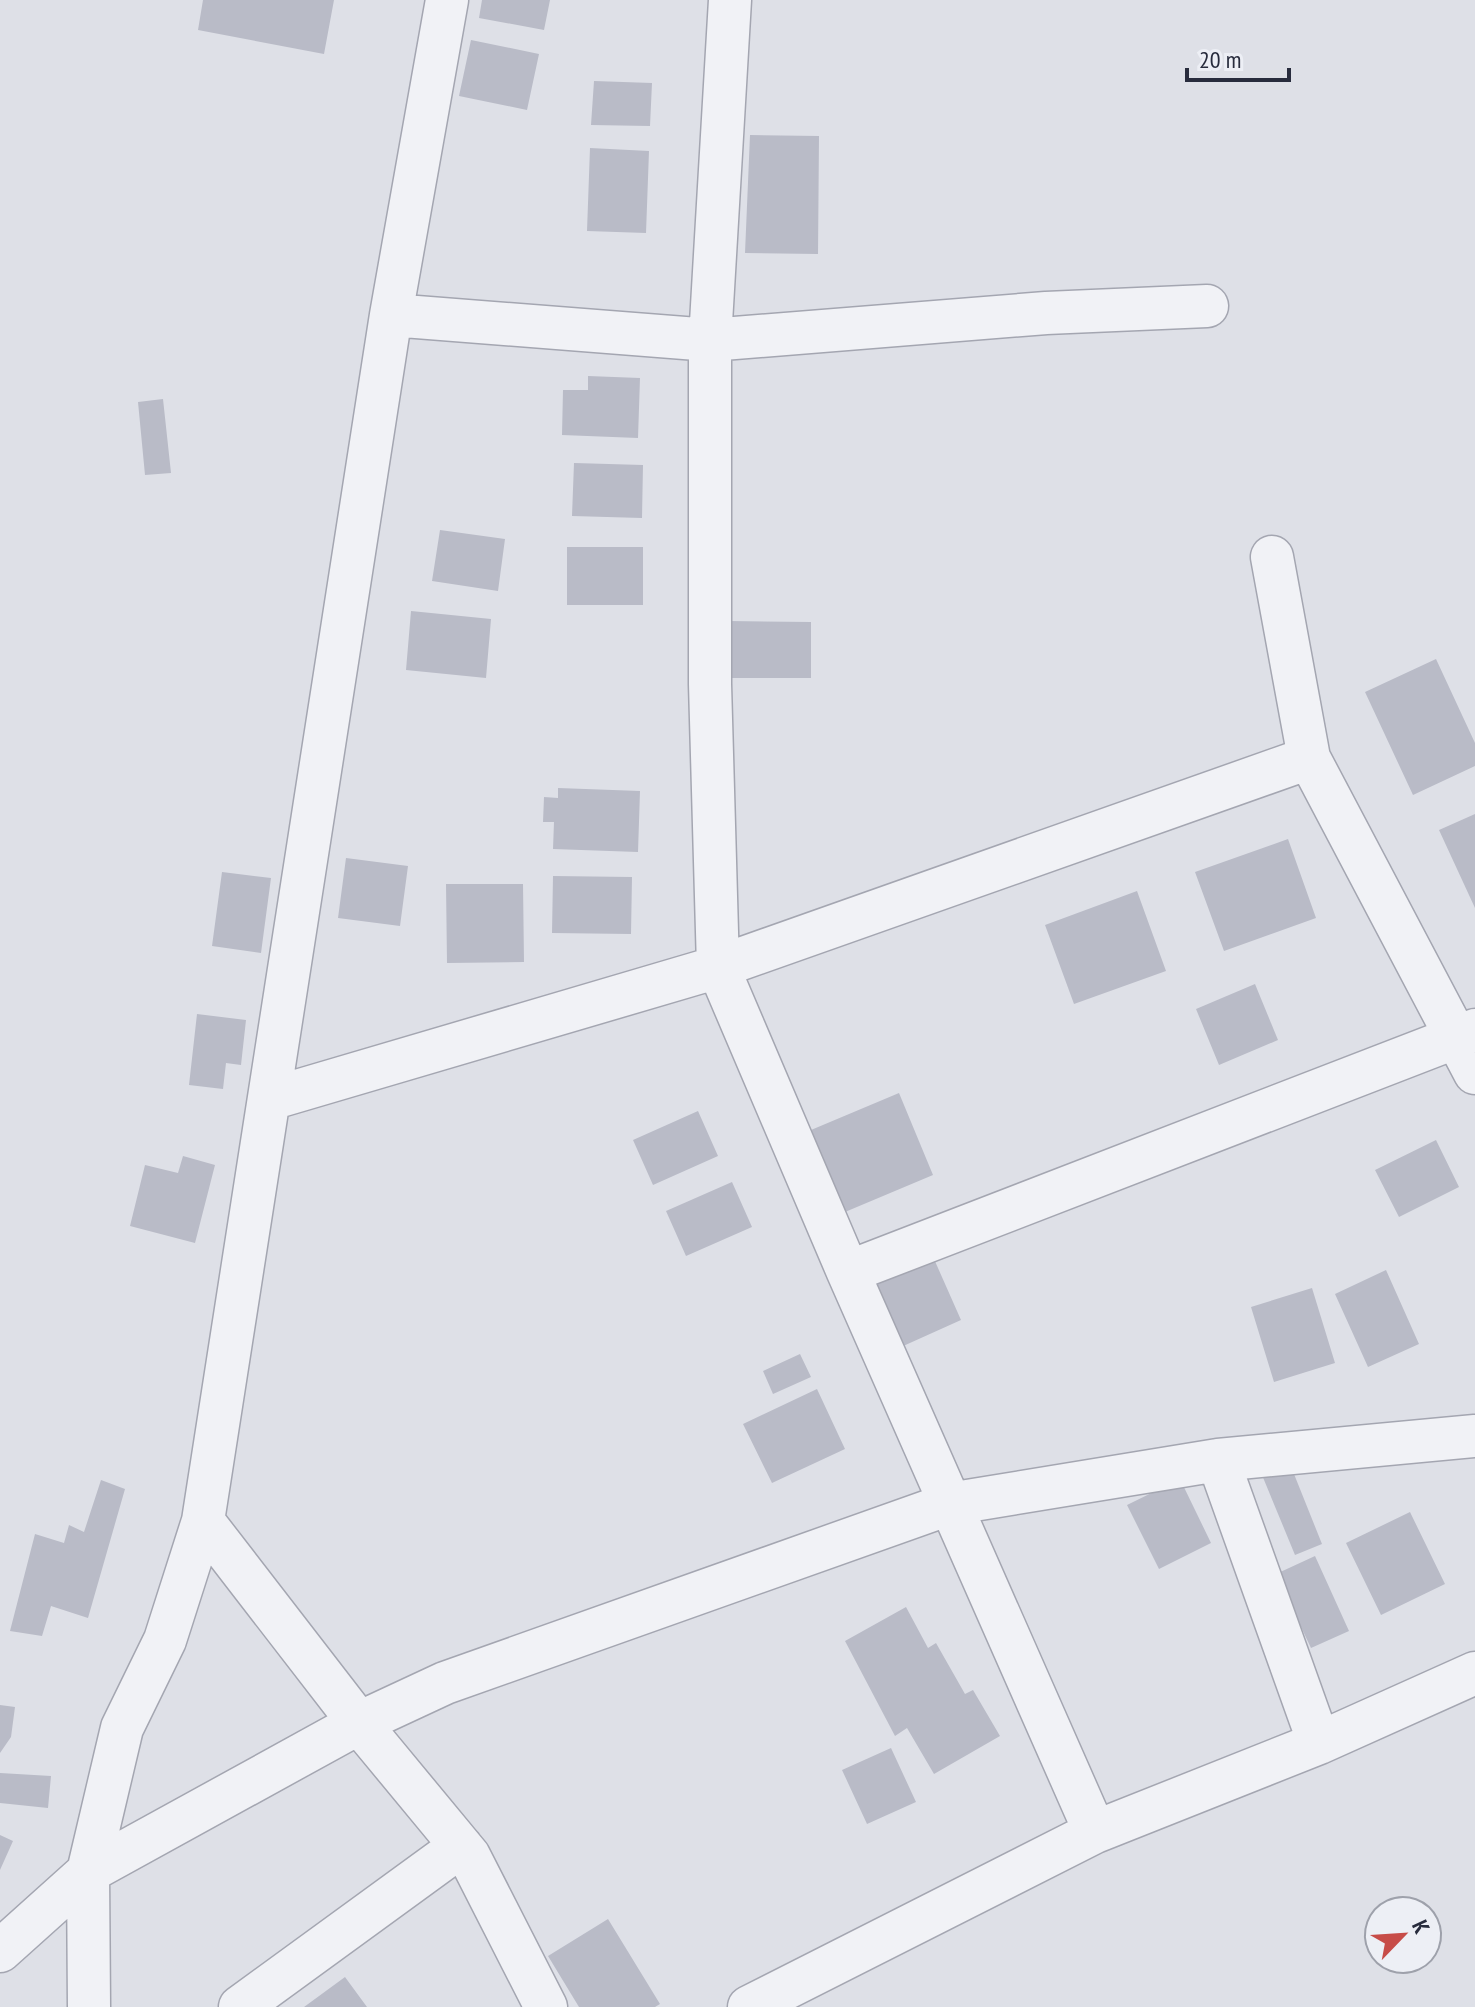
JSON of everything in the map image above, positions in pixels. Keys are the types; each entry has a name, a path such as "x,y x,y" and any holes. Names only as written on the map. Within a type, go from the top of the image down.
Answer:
{"street":[{"path":"89,2007 88,1872 122,1728 165,1640 203,1521 391,315 447,0"},
{"path":"730,0 710,340 710,684 718,967 949,1504 1095,1832"},
{"path":"391,315 710,340 1046,313 1207,306"},
{"path":"848,1272 1469,1047 1309,758 1272,557"},
{"path":"270,1099 718,967 1309,758"},
{"path":"0,1951 88,1872 359,1723 445,1683 949,1504 1218,1460 1475,1436"},
{"path":"1218,1460 1319,1743"},
{"path":"203,1521 359,1723 469,1856 546,2007"},
{"path":"749,2007 1095,1832 1319,1743 1475,1673"},
{"path":"240,2007 461,1846"}],"building":[{"path":"203,0 334,0 324,54 198,30"},
{"path":"482,0 550,0 544,30 479,18"},
{"path":"471,40 539,54 527,110 459,96"},
{"path":"594,81 652,83 650,126 591,125"},
{"path":"750,135 819,136 818,254 745,253"},
{"path":"590,148 649,151 646,233 587,231"},
{"path":"588,376 640,378 638,438 562,435 563,390 588,390"},
{"path":"163,399 171,473 145,475 138,402"},
{"path":"574,463 643,465 642,518 572,516"},
{"path":"440,530 505,539 498,591 432,581"},
{"path":"567,547 643,547 643,605 567,605"},
{"path":"411,611 491,619 486,678 406,670"},
{"path":"728,621 811,622 811,678 727,678"},
{"path":"1436,659 1475,743 1475,766 1413,795 1365,692"},
{"path":"558,788 640,791 638,852 553,849 554,822 543,822 544,797 558,798"},
{"path":"1475,814 1475,908 1439,830"},
{"path":"1288,839 1316,918 1224,951 1195,872"},
{"path":"346,858 408,866 400,926 338,918"},
{"path":"222,872 271,878 261,953 212,946"},
{"path":"553,876 632,877 631,934 552,933"},
{"path":"446,884 523,884 524,962 447,963"},
{"path":"1137,891 1166,971 1074,1004 1045,925"},
{"path":"1255,984 1278,1040 1219,1065 1196,1009"},
{"path":"197,1014 246,1020 241,1065 226,1063 223,1089 189,1085"},
{"path":"899,1093 933,1175 845,1212 811,1130"},
{"path":"698,1111 718,1156 653,1185 633,1140"},
{"path":"1436,1140 1459,1187 1399,1217 1375,1170"},
{"path":"183,1156 215,1165 195,1243 130,1226 145,1165 178,1173"},
{"path":"732,1182 752,1227 686,1256 666,1211"},
{"path":"934,1259 961,1320 901,1347 874,1286"},
{"path":"1386,1270 1419,1344 1368,1367 1335,1294"},
{"path":"1312,1288 1335,1363 1274,1382 1251,1307"},
{"path":"800,1354 811,1377 773,1394 763,1371"},
{"path":"817,1389 845,1449 772,1483 743,1424"},
{"path":"1290,1464 1322,1544 1295,1555 1262,1475"},
{"path":"1180,1479 1211,1543 1159,1569 1127,1505"},
{"path":"101,1480 125,1489 88,1618 51,1606 42,1636 10,1631 35,1534 64,1543 69,1525 84,1532"},
{"path":"1410,1512 1445,1584 1381,1615 1346,1543"},
{"path":"1315,1556 1349,1631 1311,1648 1276,1574"},
{"path":"906,1607 928,1648 936,1643 965,1694 973,1690 1000,1736 934,1774 907,1728 895,1736 845,1641"},
{"path":"0,1705 15,1707 11,1737 0,1753"},
{"path":"891,1748 916,1802 867,1824 842,1770"},
{"path":"0,1773 51,1776 48,1808 0,1803"},
{"path":"0,1835 13,1841 0,1870"},
{"path":"608,1919 660,2004 655,2007 579,2007 548,1956"},
{"path":"345,1977 367,2007 304,2007"}]}
